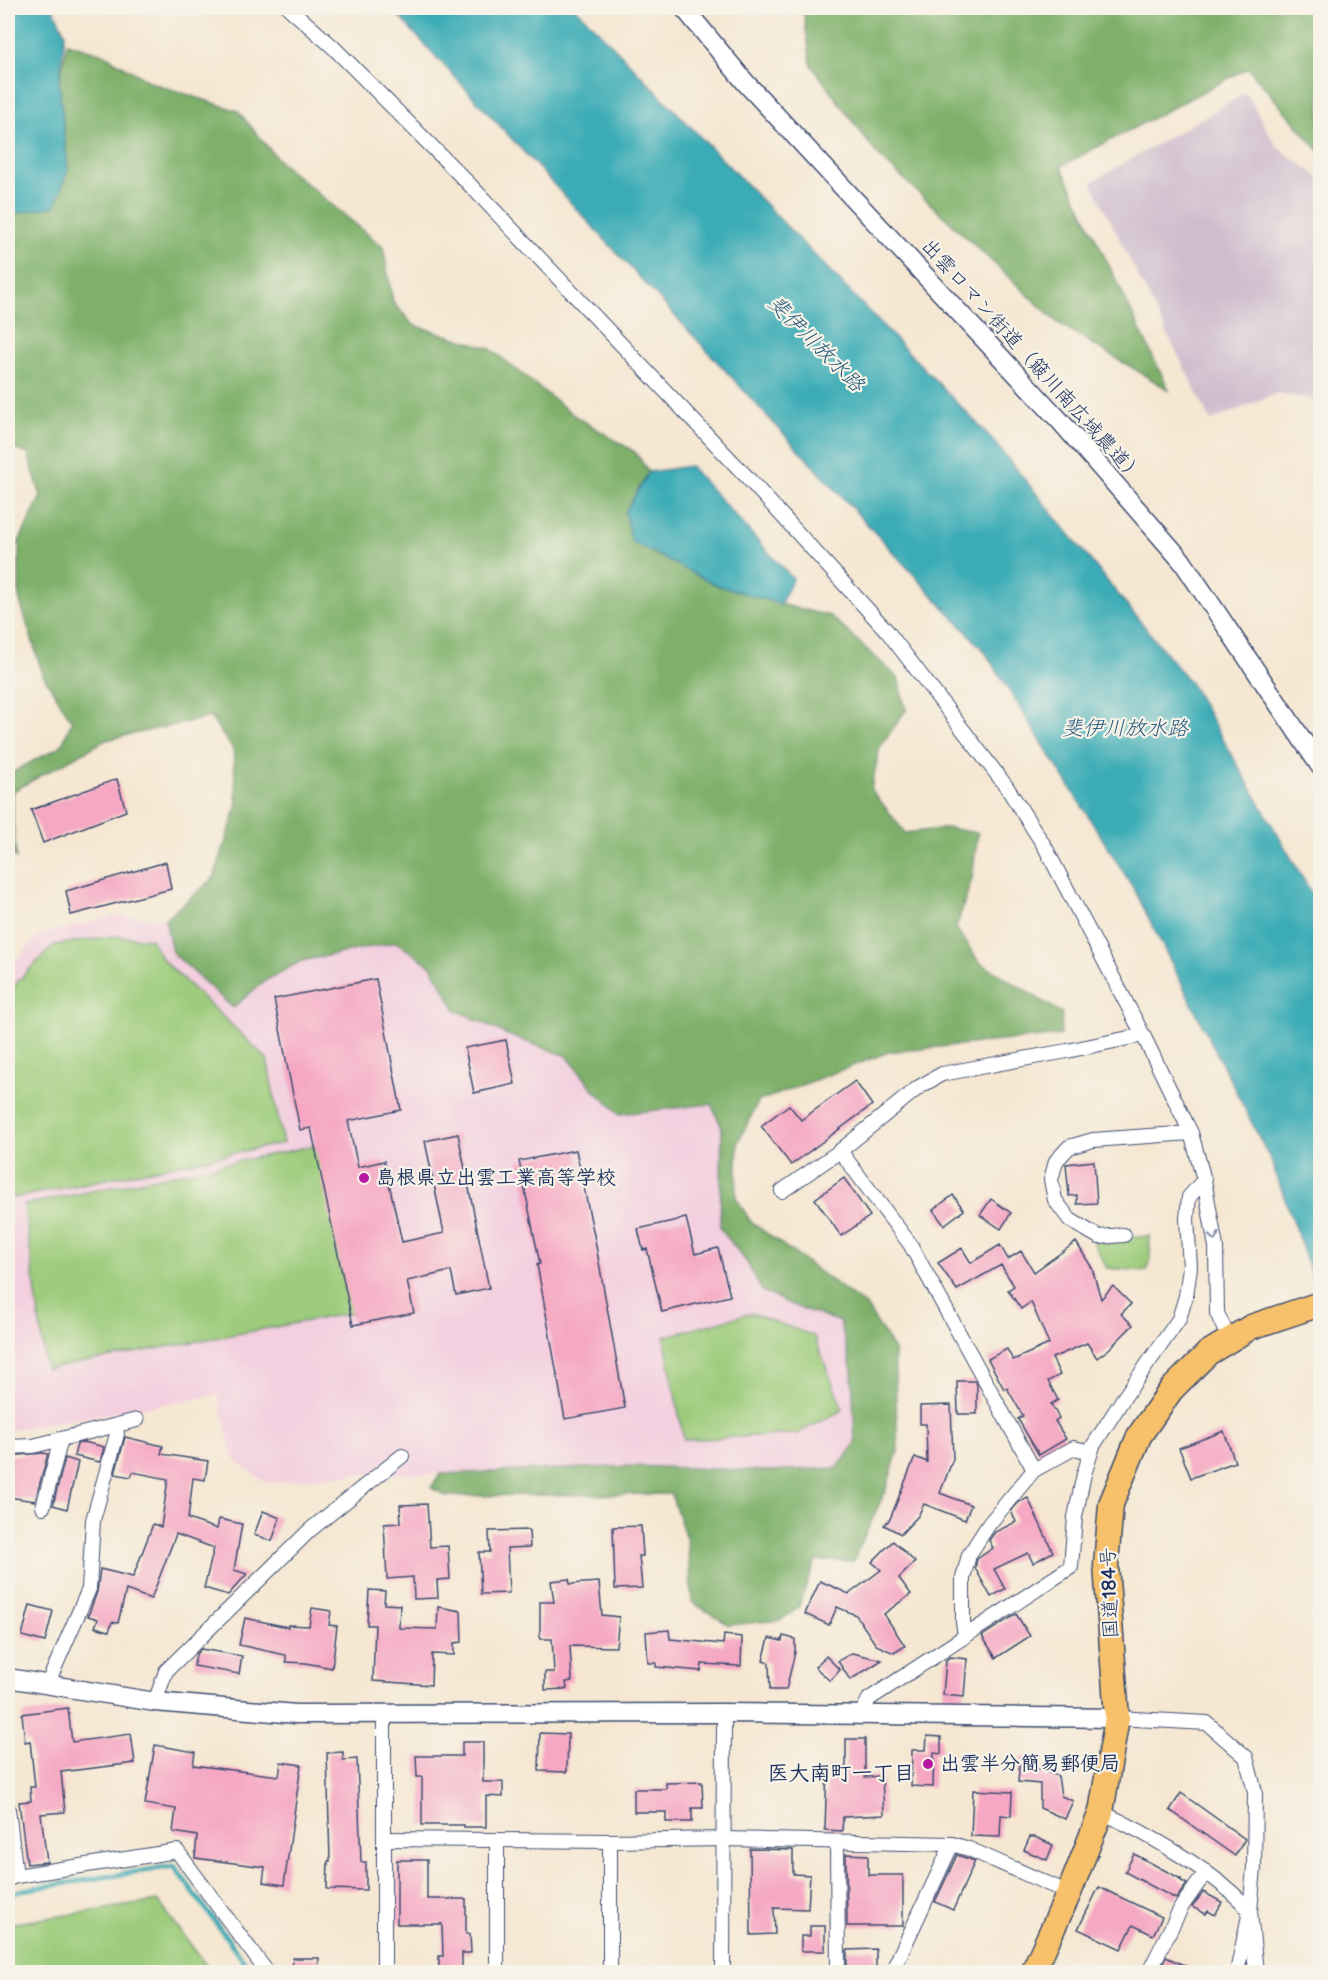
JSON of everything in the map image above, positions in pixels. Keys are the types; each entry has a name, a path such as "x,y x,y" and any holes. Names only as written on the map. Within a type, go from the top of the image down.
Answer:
{"highway":[{"name":"国道184号","path":"1033,1972 1069,1893 1101,1812 1117,1718 1106,1564 1111,1504 1139,1436 1171,1390 1208,1353 1251,1327 1320,1304"}],"street":[{"path":"289,8 333,47 472,187 737,467 887,631 1006,786 1045,847 1143,1035 1191,1133 1204,1180 1216,1247 1218,1313 1229,1339"},
{"name":"出雲ロマン街道（簸川南広域農道）","path":"684,8 745,82 1061,422 1182,561 1320,766"},
{"path":"782,1191 840,1151 919,1087 942,1074 1143,1035"},
{"path":"1124,1235 1100,1237 1070,1220 1055,1200 1051,1180 1056,1161 1069,1147 1093,1140 1191,1133"},
{"path":"840,1151 910,1244 1034,1470"},
{"path":"861,1715 869,1699 1071,1567 1075,1517 1091,1452 1123,1399 1179,1319 1186,1296 1190,1267 1187,1219 1189,1197 1204,1180"},
{"path":"8,1448 33,1446 137,1420"},
{"path":"48,1683 89,1590 93,1520 117,1434 115,1426"},
{"path":"43,1507 61,1439"},
{"path":"965,1636 963,1578 969,1555 989,1524 1034,1470 1074,1448 1091,1452"},
{"path":"155,1702 166,1671 310,1530 402,1456"},
{"path":"8,1678 155,1702 296,1714 724,1713 1117,1718 1208,1723 1246,1757 1255,1792 1254,1868 1250,1911 1237,1972"},
{"path":"723,1972 724,1713"},
{"path":"384,1714 384,1972"},
{"path":"8,1809 12,1877 177,1851 267,1972"},
{"path":"1101,1812 1130,1825 1206,1872 1244,1903 1250,1911 1256,1972"},
{"path":"384,1839 497,1841 723,1839 952,1844 969,1849 1069,1893"},
{"path":"497,1841 497,1972"},
{"path":"610,1841 610,1972"},
{"path":"837,1842 838,1972"},
{"path":"892,1972 952,1844"},
{"path":"1149,1972 1182,1906 1206,1872"}],"shaded area":[{"path":"1246,93 1277,147 1320,178 1320,401 1277,393 1211,421 1091,182"},
{"name":"島根県立出雲工業高等学校","path":"116,916 165,919 172,952 233,1008 263,982 301,961 396,942 431,966 456,1010 508,1035 567,1056 595,1091 620,1113 711,1104 722,1128 720,1228 748,1264 763,1291 794,1306 840,1322 852,1371 855,1444 838,1468 768,1471 635,1466 440,1474 364,1474 266,1483 233,1458 218,1395 10,1430 8,1418 8,969 39,935"}],"green space":[{"path":"803,8 1320,8 1320,152 1248,68 1061,166 1169,390 1058,323 877,154 811,65"},
{"path":"67,43 103,54 152,83 238,111 280,162 383,247 393,302 413,325 489,348 575,416 635,452 649,472 625,512 779,604 830,616 898,678 906,710 880,747 871,789 905,833 948,828 978,833 972,878 956,928 979,962 1062,1013 1061,1035 889,1052 759,1101 738,1142 736,1197 750,1221 866,1306 894,1350 898,1451 885,1492 853,1561 815,1561 798,1608 781,1620 729,1625 692,1602 687,1541 671,1494 447,1496 431,1488 440,1474 635,1466 768,1471 837,1468 855,1444 852,1371 840,1322 794,1306 762,1291 748,1264 720,1228 722,1128 711,1104 620,1114 595,1091 567,1056 508,1035 456,1010 431,966 396,942 301,961 263,982 233,1008 172,952 165,919 214,878 237,806 233,749 210,717 106,740 13,791 16,858 8,848 8,779 11,773 61,746 72,721 43,675 19,598 19,542 41,496 28,454 8,446 8,214 54,206 68,170 59,84"},
{"path":"114,936 151,939 161,958 267,1059 283,1143 8,1199 8,997 18,981 54,945"},
{"path":"323,1144 356,1312 46,1369 24,1205"},
{"path":"1149,1236 1151,1259 1147,1271 1107,1268 1093,1241"},
{"path":"751,1313 814,1336 843,1410 796,1434 684,1440 664,1337"},
{"path":"158,1901 211,1972 8,1972 8,1924"}],"water":[{"path":"8,8 53,8 65,33 59,84 68,170 55,206 11,214 8,213"},
{"name":"斐伊川放水路","path":"391,8 576,8 992,439 1191,684 1320,908 1320,1298 1272,1163 1134,889 985,652"},
{"path":"690,466 793,579 780,604 716,585 632,542 625,512 649,472"}],"building":[{"path":"117,779 126,811 43,843 31,810"},
{"path":"166,862 171,889 71,915 66,891"},
{"path":"376,979 401,1110 348,1121 358,1167 384,1161 402,1242 444,1233 425,1141 458,1134 489,1288 456,1295 451,1271 407,1281 414,1313 353,1325 311,1128 300,1130 274,999"},
{"path":"506,1040 515,1084 474,1093 465,1048"},
{"path":"855,1081 872,1105 791,1165 761,1126 789,1105 801,1120"},
{"path":"576,1150 595,1240 625,1408 565,1419 537,1264 540,1264 519,1161"},
{"path":"1094,1161 1097,1203 1077,1204 1077,1195 1069,1196 1066,1164"},
{"path":"844,1178 870,1216 841,1236 815,1199"},
{"path":"953,1195 964,1210 944,1225 933,1210"},
{"path":"991,1199 1011,1213 1001,1229 980,1215"},
{"path":"686,1218 695,1254 718,1248 730,1296 662,1312 647,1249 643,1250 638,1229"},
{"path":"1076,1242 1092,1268 1101,1299 1113,1286 1131,1304 1121,1314 1133,1325 1097,1358 1087,1343 1052,1358 1060,1375 1048,1381 1058,1400 1051,1404 1059,1418 1055,1421 1066,1439 1039,1455 1018,1419 1023,1416 1007,1388 1004,1389 988,1359 1007,1349 1013,1360 1049,1344 1031,1302 1021,1309 1008,1290 1014,1286 1001,1265 957,1290 938,1263 962,1248 971,1263 1000,1245 1008,1259 1021,1251 1034,1272"},
{"path":"957,1381 975,1381 977,1414 958,1414"},
{"path":"951,1405 953,1459 940,1493 971,1505 965,1520 924,1504 918,1516 901,1534 884,1525 890,1519 915,1457 927,1462 926,1424 920,1424 920,1406"},
{"path":"1224,1431 1235,1462 1191,1478 1179,1448"},
{"path":"125,1437 163,1446 161,1454 208,1461 205,1480 193,1478 188,1519 217,1529 219,1519 242,1524 234,1570 247,1574 228,1595 204,1588 214,1548 176,1534 151,1599 126,1590 118,1623 112,1622 109,1631 95,1627 98,1619 88,1616 97,1592 100,1569 133,1577 153,1524 161,1527 168,1479 133,1472 131,1477 115,1474"},
{"path":"84,1442 104,1447 100,1462 74,1456 77,1444"},
{"path":"48,1454 35,1501 8,1497 8,1456"},
{"path":"65,1458 78,1462 67,1509 53,1505"},
{"path":"1028,1498 1053,1552 1033,1563 1028,1553 994,1569 1005,1589 991,1597 975,1568 977,1559 993,1548 989,1540 995,1532 1016,1522 1011,1511 1019,1502"},
{"path":"427,1504 430,1547 448,1546 450,1579 437,1580 438,1598 414,1599 413,1577 387,1579 384,1524 401,1523 400,1505"},
{"path":"263,1511 280,1518 272,1541 254,1535"},
{"path":"641,1526 643,1556 639,1556 642,1588 615,1589 613,1527"},
{"path":"529,1530 530,1547 507,1548 509,1593 481,1594 479,1552 490,1552 489,1531"},
{"path":"893,1541 915,1562 899,1578 911,1594 884,1614 905,1646 894,1653 876,1645 856,1615 837,1607 829,1625 805,1614 820,1581 849,1594 881,1570 872,1562"},
{"path":"569,1579 570,1584 599,1582 602,1615 619,1617 616,1647 570,1646 572,1681 566,1682 567,1689 545,1690 545,1672 554,1672 552,1639 540,1639 540,1602 554,1602 551,1581"},
{"path":"369,1590 385,1591 384,1604 400,1605 399,1628 437,1629 438,1607 461,1611 462,1642 454,1643 454,1655 432,1654 431,1685 373,1681 375,1625 367,1625"},
{"path":"30,1605 53,1611 45,1642 22,1636"},
{"path":"312,1608 331,1611 329,1625 337,1626 332,1668 286,1662 286,1655 239,1645 245,1618 288,1627 288,1625 309,1626"},
{"path":"1016,1614 1030,1636 996,1658 982,1636"},
{"path":"669,1630 670,1639 723,1644 724,1635 742,1637 741,1666 702,1664 701,1671 656,1667 656,1663 648,1663 646,1632"},
{"path":"783,1636 795,1639 795,1652 786,1690 770,1690 769,1663 763,1661 769,1638 782,1641"},
{"path":"201,1649 242,1656 239,1674 194,1666 196,1654"},
{"path":"852,1653 882,1660 850,1680 838,1661"},
{"path":"826,1656 840,1670 830,1681 815,1667"},
{"path":"950,1657 967,1659 964,1697 943,1695 946,1660"},
{"path":"68,1708 72,1742 131,1734 135,1763 61,1772 65,1812 41,1814 47,1862 27,1864 19,1802 31,1801 30,1787 35,1787 30,1741 25,1742 22,1714"},
{"path":"540,1733 568,1734 567,1772 539,1771"},
{"path":"927,1736 941,1737 941,1754 934,1753 933,1787 911,1786 912,1750 926,1750"},
{"path":"846,1739 865,1739 865,1777 882,1776 884,1815 843,1817 842,1831 825,1830 827,1767 846,1768"},
{"path":"462,1742 483,1742 483,1782 503,1782 503,1797 486,1796 486,1827 422,1825 422,1777 417,1777 416,1756 462,1756"},
{"path":"155,1745 195,1752 193,1765 279,1776 281,1762 301,1765 284,1885 263,1882 265,1867 195,1858 197,1836 173,1832 176,1809 145,1804"},
{"path":"343,1752 343,1760 357,1759 361,1862 366,1862 366,1890 327,1889 328,1861 330,1861 327,1753"},
{"path":"1020,1757 1037,1758 1036,1768 1058,1776 1061,1796 1073,1801 1065,1819 1040,1808 1040,1784 1018,1782"},
{"path":"702,1782 703,1808 692,1808 692,1822 666,1822 666,1812 634,1812 634,1789 666,1789 666,1783"},
{"path":"973,1790 1012,1792 1011,1816 1001,1815 1000,1837 971,1836"},
{"path":"1181,1793 1245,1839 1235,1856 1170,1810"},
{"path":"1030,1837 1053,1845 1047,1860 1024,1850"},
{"path":"750,1849 793,1850 793,1874 810,1875 808,1909 774,1908 775,1934 751,1935"},
{"path":"846,1854 868,1855 868,1875 903,1875 903,1926 847,1926"},
{"path":"1134,1854 1187,1884 1176,1899 1125,1872"},
{"path":"957,1855 975,1861 953,1910 935,1902"},
{"path":"397,1860 427,1860 427,1899 466,1899 466,1934 470,1934 471,1953 462,1953 462,1972 439,1972 439,1956 443,1956 442,1924 397,1924"},
{"path":"1099,1887 1162,1917 1153,1935 1133,1925 1121,1949 1078,1929"},
{"path":"1203,1892 1222,1902 1215,1915 1208,1911 1206,1914 1192,1907"},
{"path":"810,1926 825,1926 825,1951 801,1951 801,1936 810,1936"},
{"path":"876,1949 876,1972 847,1972 847,1950"},
{"path":"1166,1957 1199,1972 1159,1972"},
{"path":"293,1958 319,1958 318,1972 292,1972"}],"waterway":[{"path":"8,1895 23,1890 174,1866 252,1972"}],"place":[{"name":"島根県立出雲工業高等学校","path":"364,1178"},
{"name":"出雲半分簡易郵便局","path":"928,1764"}],"district":[{"name":"医大南町一丁目","path":"841,1773"}]}
